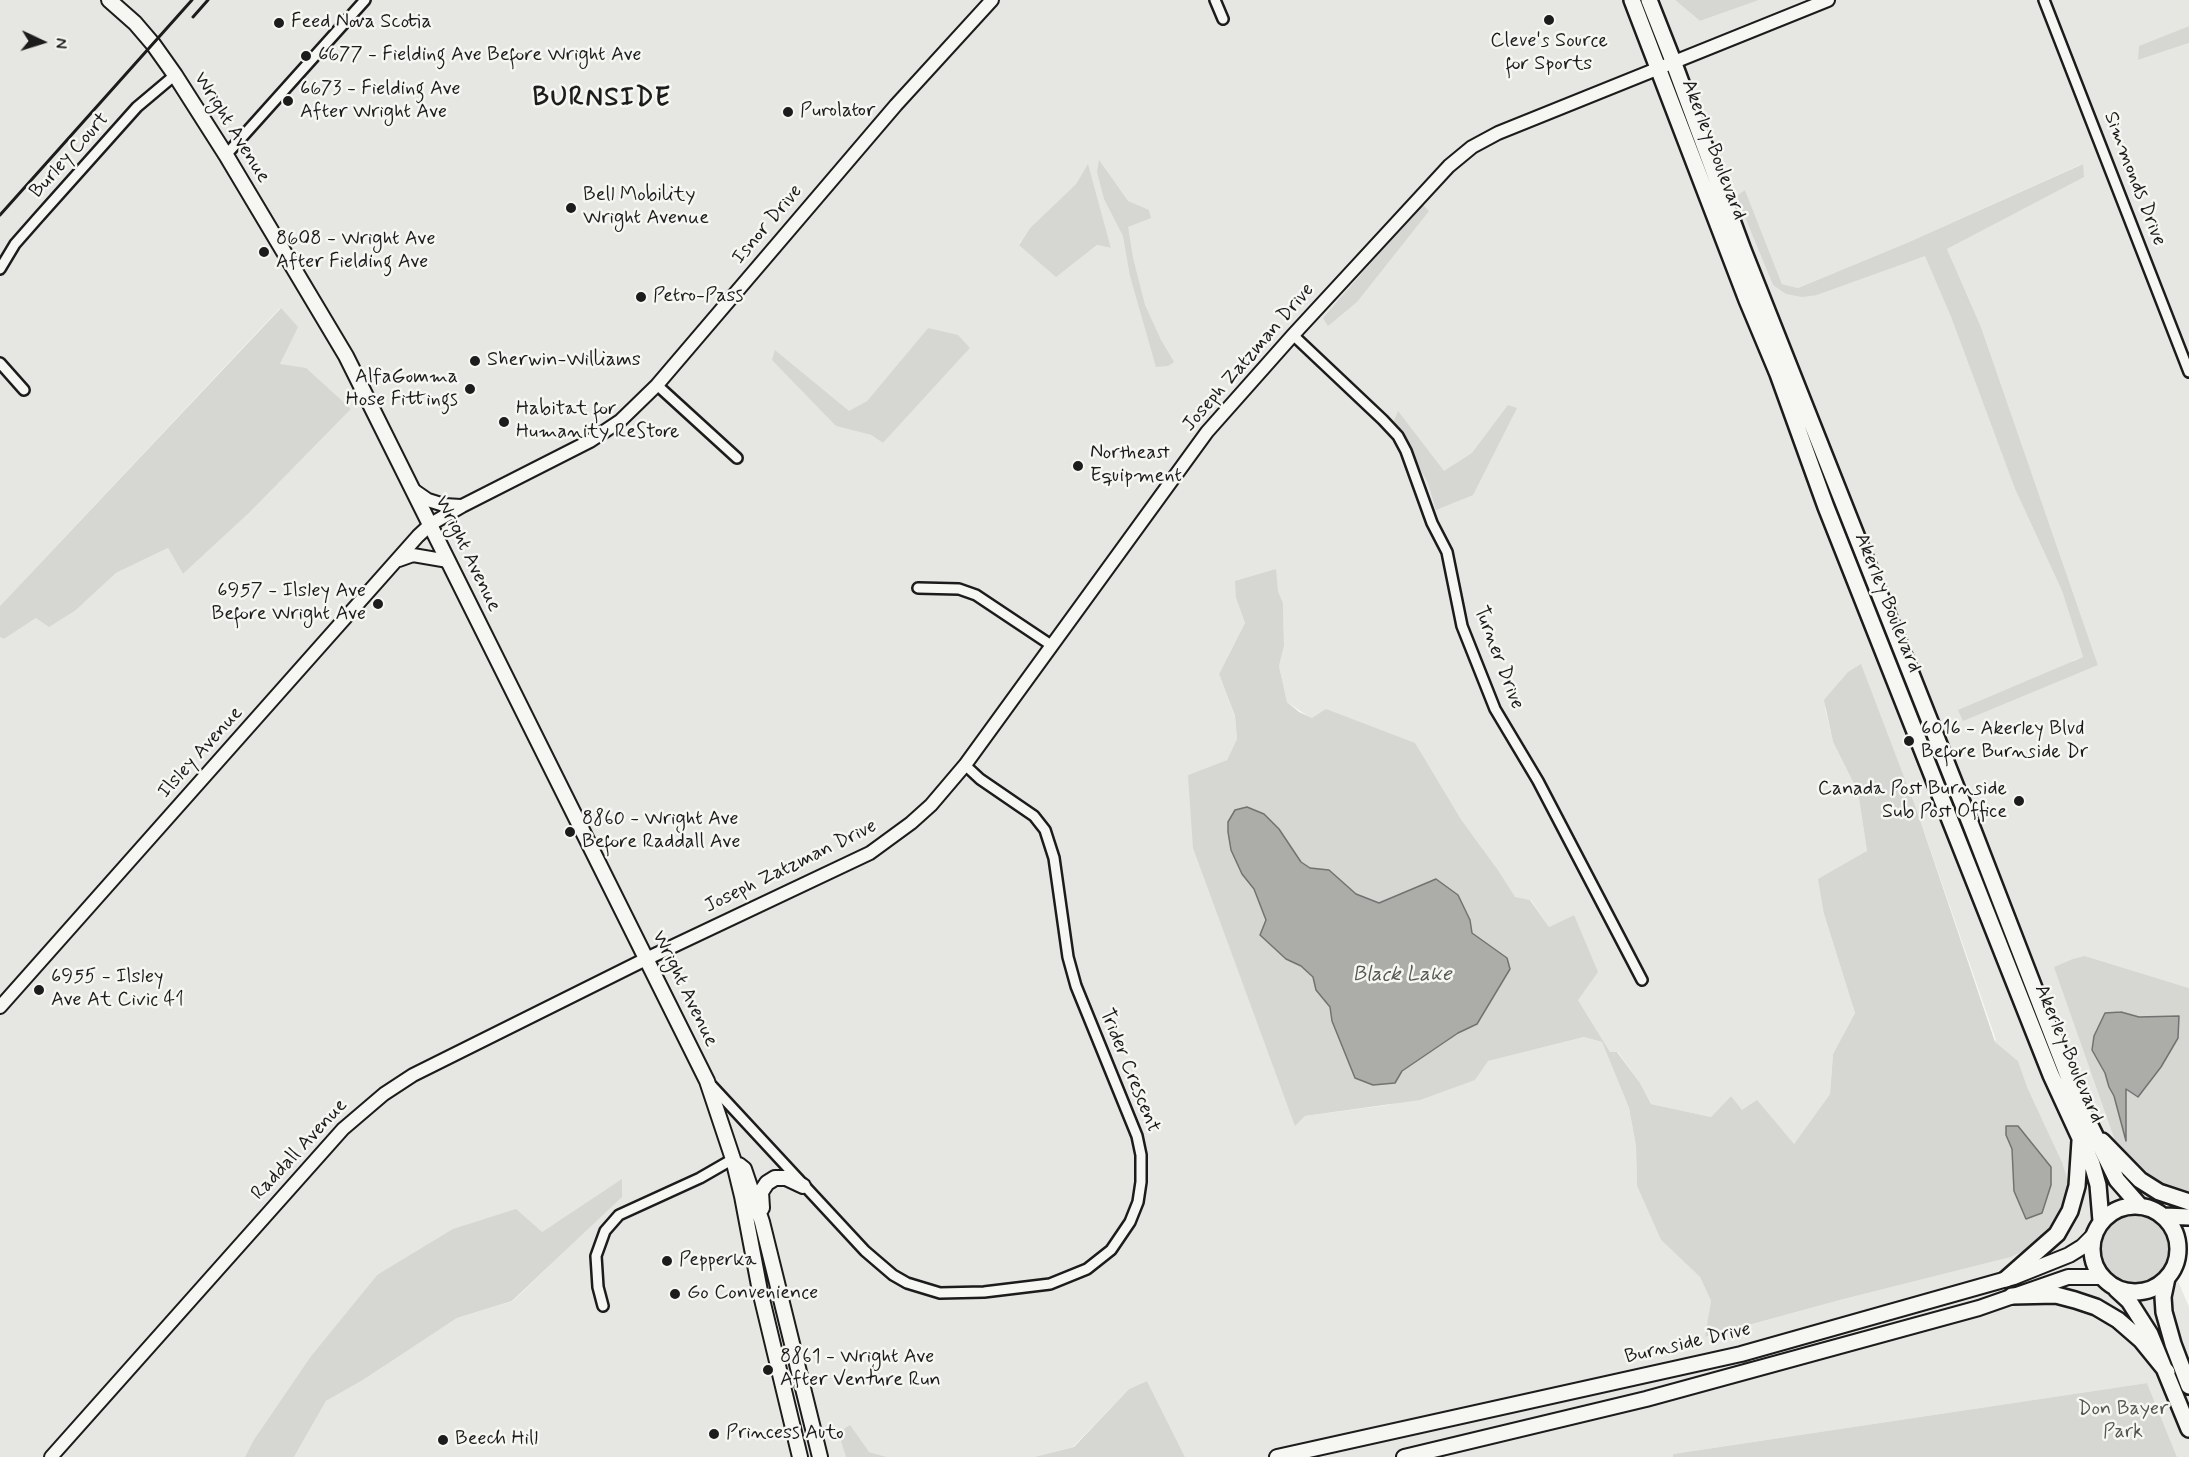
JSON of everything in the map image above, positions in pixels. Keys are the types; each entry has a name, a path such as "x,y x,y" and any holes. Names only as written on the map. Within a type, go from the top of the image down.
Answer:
{"main road":[{"name":"Wright Avenue","path":"109,0 135,23 175,75 226,155 346,356 707,1081 733,1159 760,1291 800,1457"},
{"name":"Akerley Boulevard","path":"1632,0 1666,64 1743,250 2077,1099 2098,1185 2098,1228"},
{"name":"Akerley Boulevard","path":"1648,0 1666,64"},
{"name":"Akerley Boulevard","path":"2086,1134 2117,1179 2139,1205"},
{"path":"2086,1134 2140,1180 2159,1192 2189,1202"},
{"path":"2006,1279 2057,1234 2070,1211 2086,1134"},
{"name":"Wright Avenue","path":"733,1159 744,1169 762,1222 820,1457"},
{"path":"762,1222 761,1192 767,1183 775,1178 786,1178 803,1186"},
{"path":"2189,1386 2164,1312 2163,1297 2178,1254 2178,1240 2173,1227 2164,1216 2139,1205 2125,1206 2113,1212 2098,1228 2092,1250 2095,1264 2108,1282 2130,1301 2141,1316 2167,1372 2189,1429"},
{"path":"2164,1216 2189,1217"},
{"name":"Burnside Drive","path":"1277,1457 1741,1354 2006,1279 2069,1255 2082,1247 2098,1228"},
{"path":"2108,1282 2128,1292 2143,1292 2156,1287 2189,1255"},
{"name":"Burnside Drive","path":"1404,1457 1646,1398 1979,1308 2068,1277 2108,1282"},
{"path":"760,1291 771,1294 784,1307"},
{"path":"2012,1296 2056,1296 2075,1299 2096,1307 2118,1320 2141,1340 2167,1372"}],"street":[{"path":"226,155 365,0"},
{"name":"Isnor Drive","path":"431,525 462,506 590,441 620,421 657,385 896,105 992,0"},
{"path":"1215,0 1223,19"},
{"name":"Joseph Zatzman Drive","path":"646,959 870,853 911,823 965,765 1207,432 1449,166 1472,147 1498,133 1828,0"},
{"name":"Simmonds Drive","path":"2044,0 2189,372"},
{"name":"Burley Court","path":"0,269 15,244 137,107 175,75"},
{"name":"Turner Drive","path":"1293,335 1398,436 1406,451 1432,523 1447,552 1462,626 1495,709 1538,781 1642,980"},
{"path":"0,363 24,390"},
{"path":"657,385 737,458"},
{"path":"415,491 428,500 444,505 462,506"},
{"name":"Ilsley Avenue","path":"0,1006 246,732 395,561 431,525"},
{"path":"395,561 413,555 448,561"},
{"path":"918,588 959,589 976,595 1051,645"},
{"name":"Trider Crescent","path":"707,1081 865,1251 883,1267 907,1283 940,1293 984,1293 1028,1288 1070,1277 1087,1269 1111,1250 1130,1222 1138,1202 1142,1164 1137,1136 1076,987 1068,957 1054,858 1045,830 1034,816 980,779 965,765"},
{"name":"Raddall Avenue","path":"51,1457 343,1129 363,1111 412,1075 646,959"},
{"path":"603,1306 598,1287 596,1256 605,1231 619,1215 700,1178 733,1159"}],"shaded area":[{"path":"0,0 1675,0 1700,21 1759,0 2189,0 2189,26 2140,46 2138,60 2189,43 2189,988 2085,956 2137,1203 2162,1244 2189,1307 2189,1457 2177,1457 2147,1383 1673,1454 1673,1457 1185,1457 1147,1381 1129,1389 1073,1447 1034,1457 887,1457 869,1452 838,1434 846,1457 294,1457 326,1401 363,1380 457,1318 513,1301 621,1197 622,1180 542,1232 377,1275 311,1356 253,1441 245,1457 0,1457 0,637 4,639 36,618 76,610 116,573 168,548 183,574 250,512 351,409 280,364 297,327 280,308 0,606","holes":["2082,164 2083,177 1947,249 1981,327 2098,665 2072,661 2083,657 2062,591 2015,489 1951,317 1925,255 1817,295 1773,285 1736,196 1745,190 1782,284 1798,288 1909,242","1088,165 1111,248 1097,245 1056,276 1019,244 1030,228 1076,184","928,328 970,348 883,443 871,435 836,426 776,351 849,412 867,401","1275,569 1278,591 1283,603 1284,646 1279,666 1287,702 1460,818 1498,870 1515,898 1531,900 1549,927 1574,915 1578,1000 1610,1052 1618,1052 1640,1083 1651,1104 1711,1117 1731,1096 1742,1111 1794,1144 1830,1094 1833,1054 1855,1013 1824,914 1867,851 1858,792 1833,742 1825,708 1861,665 1916,808 1996,1040 1994,1042 2018,1061 2028,1089 2062,1162 2059,1234 2011,1257 1706,1337 1711,1301 1700,1277 1661,1240 1637,1186 1636,1146 1629,1108 1602,1042 1584,1037 1487,1061 1475,1080 1388,1105 1305,1116 1295,1125 1188,775 1227,760 1237,739 1235,717 1219,674 1245,623 1236,598"]}],"green space":[{"path":"1675,0 1759,0 1700,21"},
{"path":"2189,26 2189,43 2138,60 2139,46"},
{"path":"1099,160 1128,201 1149,210 1151,218 1128,227 1145,305 1174,362 1168,366 1156,367 1130,276 1123,236 1104,199 1097,172"},
{"path":"1088,164 1111,248 1097,245 1056,277 1019,245 1030,228 1076,184"},
{"path":"2083,164 2084,177 1947,249 1981,327 2098,665 1963,721 1958,710 2083,657 2062,591 2015,489 1951,317 1925,256 1817,295 1802,297 1786,294 1773,285 1736,196 1745,190 1782,284 1798,288 1909,242"},
{"path":"1422,204 1429,211 1357,302 1328,326 1323,318"},
{"path":"281,308 298,327 280,364 306,368 351,409 250,512 183,574 168,548 116,573 76,610 49,627 36,618 4,639 0,637 0,606"},
{"path":"928,328 958,335 970,348 883,443 871,435 836,426 772,360 775,350 849,411 867,401"},
{"path":"1508,405 1517,408 1473,495 1436,510 1428,483 1394,421 1398,411 1444,471 1472,453"},
{"path":"1276,569 1278,591 1283,603 1284,646 1279,666 1287,702 1299,712 1312,718 1326,709 1415,743 1460,818 1515,897 1530,900 1549,927 1574,915 1598,972 1578,1000 1610,1052 1617,1052 1640,1083 1651,1104 1711,1117 1731,1096 1742,1110 1757,1100 1794,1144 1830,1094 1833,1054 1855,1013 1824,914 1818,879 1867,851 1858,792 1833,742 1824,700 1848,672 1861,664 1916,808 1995,1042 2018,1061 2028,1089 2062,1162 2075,1206 2059,1234 2011,1257 1705,1337 1711,1301 1700,1277 1661,1240 1637,1186 1636,1146 1629,1108 1602,1042 1584,1037 1488,1061 1475,1080 1420,1100 1305,1116 1295,1126 1193,848 1188,775 1227,760 1237,739 1235,716 1219,674 1245,623 1236,598 1235,581","holes":["1247,807 1264,814 1279,829 1301,862 1310,868 1329,870 1356,894 1379,903 1416,888 1470,920 1472,933 1507,958 1510,969 1477,1024 1458,1033 1402,1071 1395,1083 1355,1078 1332,1021 1330,1007 1316,990 1313,977 1301,966 1286,959 1260,935 1266,920 1254,889 1242,874 1231,850 1228,832 1228,822","2012,1149 2037,1151 2051,1167 2014,1191"]},
{"path":"2085,956 2189,988 2189,1196 2137,1203 2054,967","holes":["2121,1012 2139,1017 2179,1016 2178,1038 2126,1088 2126,1138 2114,1096 2105,1073 2092,1050"]},
{"path":"622,1179 622,1197 512,1301 457,1318 363,1380 326,1401 294,1457 245,1457 253,1441 311,1356 377,1275 453,1229 516,1209 542,1232"},
{"path":"2139,1210 2153,1213 2166,1221 2174,1234 2177,1248 2174,1262 2166,1275 2153,1283 2139,1286 2125,1283 2112,1275 2104,1262 2101,1248 2104,1234 2112,1221 2125,1213"},
{"path":"1147,1381 1185,1457 1034,1457 1074,1447 1129,1389"},
{"name":"Don Bayer Park","path":"2147,1383 2177,1457 1673,1457 1673,1454"},
{"path":"850,1425 869,1452 887,1457 846,1457 838,1433"}],"water":[{"name":"Black Lake","path":"1247,807 1264,814 1279,829 1301,862 1310,868 1329,870 1356,894 1379,903 1436,879 1458,895 1470,920 1472,933 1507,958 1510,969 1477,1024 1458,1033 1402,1071 1395,1083 1373,1085 1355,1078 1332,1021 1330,1007 1316,990 1313,977 1301,966 1286,959 1260,935 1266,920 1254,889 1242,874 1231,850 1228,832 1228,822 1235,810"},
{"path":"2121,1012 2139,1017 2179,1016 2178,1038 2161,1067 2138,1097 2126,1089 2126,1141 2114,1096 2105,1073 2092,1050 2094,1036 2105,1013"},
{"path":"2006,1126 2018,1126 2051,1167 2051,1185 2042,1213 2026,1219 2014,1191 2012,1149 2006,1135"}],"railway":[{"path":"0,215 192,0"},
{"path":"193,17 208,0"}],"place":[{"name":"Cleve's Source for Sports","path":"1549,20"},
{"name":"Feed Nova Scotia","path":"279,23"},
{"name":"6677 - Fielding Ave Before Wright Ave","path":"306,56"},
{"name":"6673 - Fielding Ave After Wright Ave","path":"288,101"},
{"name":"Purolator","path":"788,112"},
{"name":"Bell Mobility Wright Avenue","path":"571,208"},
{"name":"8608 - Wright Ave After Fielding Ave","path":"264,252"},
{"name":"Petro-Pass","path":"641,297"},
{"name":"Sherwin-Williams","path":"475,361"},
{"name":"AlfaGomma Hose Fittings","path":"470,389"},
{"name":"Habitat for Humanity ReStore","path":"504,422"},
{"name":"Northeast Equipment","path":"1078,466"},
{"name":"6957 - Ilsley Ave Before Wright Ave","path":"378,604"},
{"name":"6016 - Akerley Blvd Before Burnside Dr","path":"1909,741"},
{"name":"Canada Post Burnside Sub Post Office","path":"2019,801"},
{"name":"8860 - Wright Ave Before Raddall Ave","path":"570,832"},
{"name":"6955 - Ilsley Ave At Civic 41","path":"39,990"},
{"name":"Pepperka","path":"667,1261"},
{"name":"Go Convenience","path":"675,1294"},
{"name":"8861 - Wright Ave After Venture Run","path":"768,1370"},
{"name":"Princess Auto","path":"714,1434"},
{"name":"Beech Hill","path":"443,1440"}],"district":[{"name":"BURNSIDE","path":"602,100"}]}
